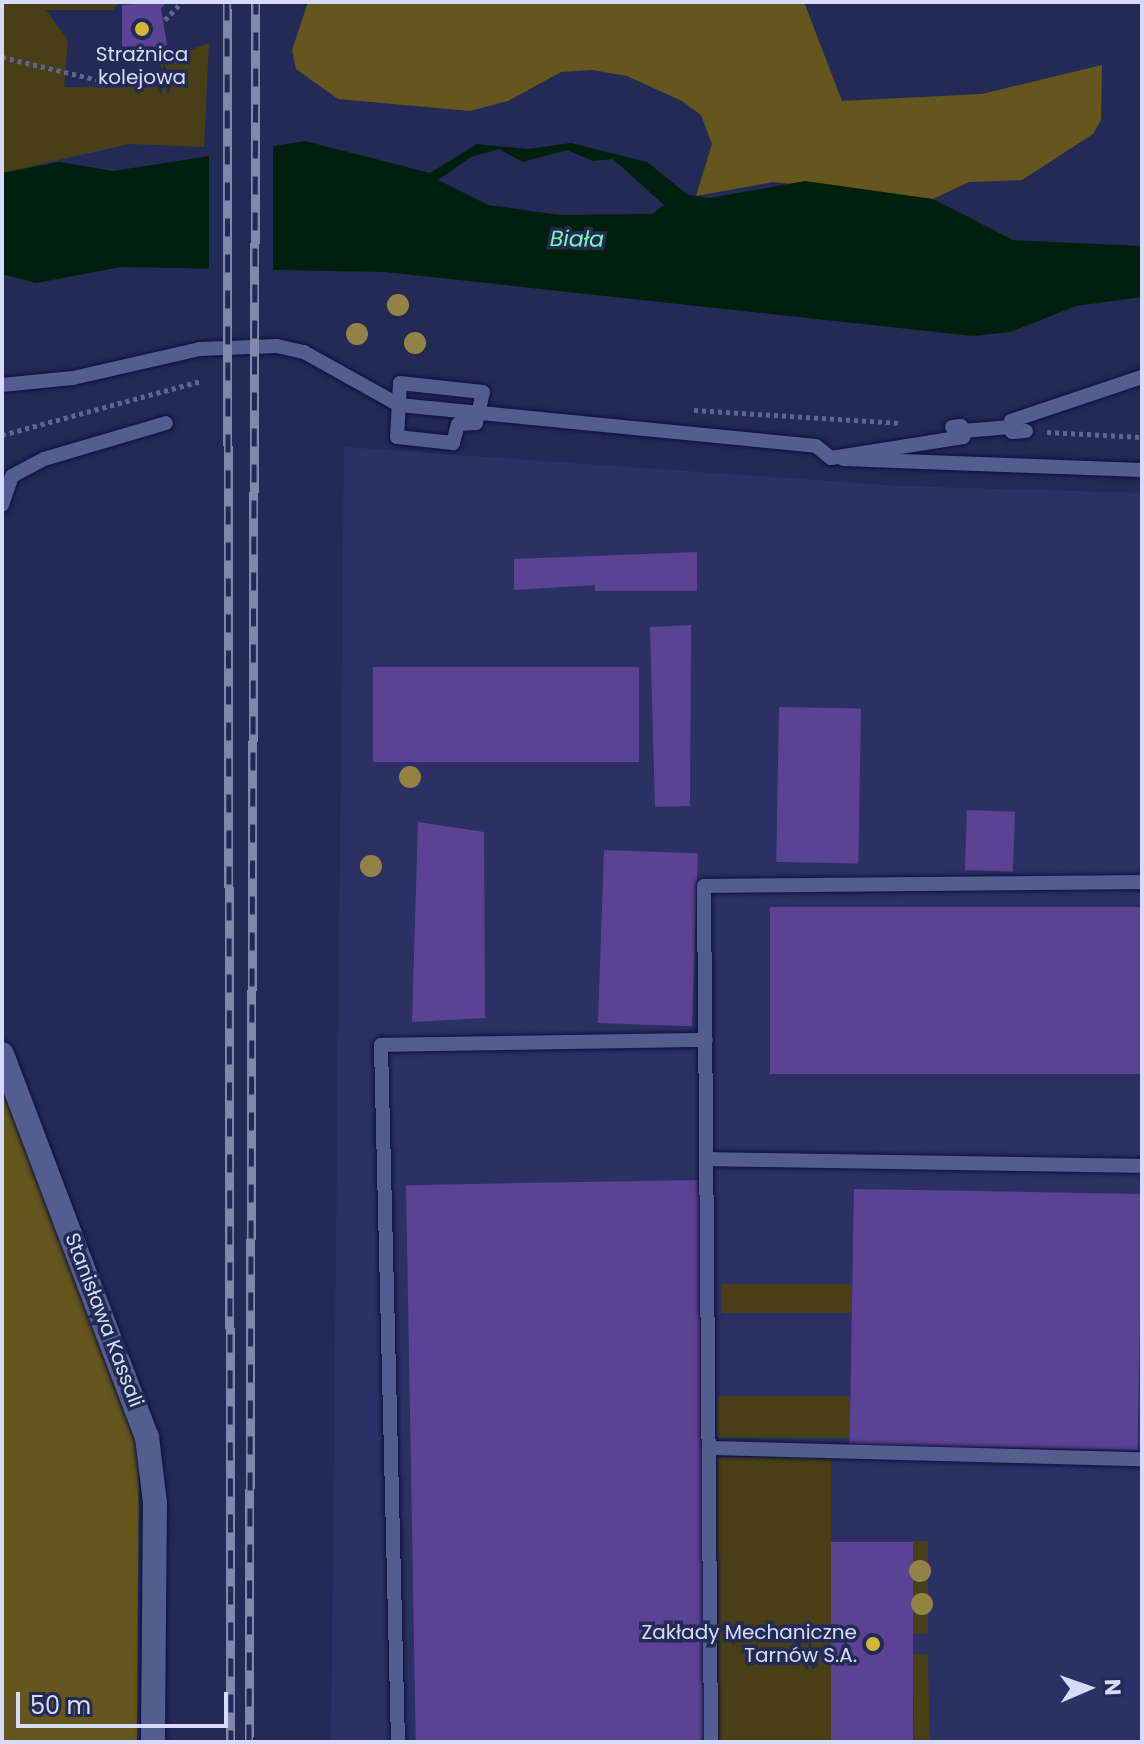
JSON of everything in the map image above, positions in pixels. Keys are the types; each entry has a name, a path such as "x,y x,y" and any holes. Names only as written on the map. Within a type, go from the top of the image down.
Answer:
{"street":[{"name":"Stanisława Kassali","path":"2,1054 147,1437 155,1503 153,1742"}],"lane":[{"path":"2,385 73,378 200,349 277,346 304,352 399,405 816,446 831,458 927,468 1142,470"},
{"path":"1019,429 1011,421 1142,377"},
{"path":"400,383 456,386 483,392 478,414 476,423 458,424 453,443 397,437 400,383"},
{"path":"2,505 12,476 44,459 166,423"},
{"path":"831,458 957,429 1019,429"},
{"path":"711,1742 704,886 1142,882"},
{"path":"398,1742 381,1045 706,1040"},
{"path":"707,1159 1142,1166"},
{"path":"710,1448 1142,1459"}],"path":[{"path":"165,20 182,2"},
{"path":"2,57 103,81 147,73"},
{"path":"2,435 201,381"},
{"path":"687,409 905,424"},
{"path":"1019,429 1142,437"}],"shaded area":[{"path":"2,2 119,2 113,10 46,10 68,40 64,87 160,86 166,76 159,62 209,43 204,147 129,144 2,173"},
{"path":"308,2 804,2 842,101 982,94 1102,65 1101,120 1093,134 1022,180 969,182 933,199 773,182 696,196 712,144 701,115 682,101 627,76 592,70 561,72 508,101 470,111 338,99 296,69 292,50"},
{"name":"Zakłady Mechaniczne Tarnów S.A.","path":"344,447 899,486 1142,493 1142,1742 331,1742"},
{"path":"2,1088 139,1447 137,1742 2,1742"},
{"path":"721,1284 852,1284 852,1313 721,1313"},
{"path":"718,1396 850,1396 850,1438 718,1438"},
{"path":"718,1457 831,1457 831,1742 718,1742"},
{"path":"913,1541 928,1541 928,1634 913,1634"},
{"path":"913,1654 928,1654 930,1742 915,1742"}],"water":[{"name":"Biała","path":"305,141 430,173 477,144 527,149 571,143 647,162 688,195 710,198 805,181 933,199 1013,240 1142,246 1142,297 1076,306 1010,332 973,336 385,272 121,267 36,283 2,274 2,173 59,162 113,171","holes":["499,149 523,162 567,150 593,161 613,159 664,205 652,214 559,215 488,205 438,180 471,157"]}],"pier":[{"path":"209,139 273,139 273,277 209,277"}],"building":[{"name":"Strażnica kolejowa","path":"167,2 161,8 167,45 122,58 122,5"},
{"path":"697,552 697,591 595,591 595,585 514,590 514,559"},
{"path":"691,625 690,806 655,807 650,627"},
{"path":"373,667 639,667 639,762 373,762"},
{"path":"779,707 861,708 858,863 776,862"},
{"path":"967,810 1015,812 1013,872 965,870"},
{"path":"418,822 484,832 485,1018 412,1022"},
{"path":"604,850 698,853 692,1026 598,1023"},
{"path":"770,907 1142,907 1142,1074 770,1074"},
{"path":"700,1180 710,1742 416,1742 406,1185"},
{"path":"854,1189 1142,1194 1137,1450 850,1445"},
{"name":"Zakłady Mechaniczne Tarnów S.A.","path":"831,1542 913,1542 913,1742 831,1742"}],"railway":[{"path":"227,2 231,1742"},
{"path":"249,1742 256,2"}],"place":[{"name":"Strażnica kolejowa","path":"142,29"},
{"name":"Zakłady Mechaniczne Tarnów S.A.","path":"873,1644"}]}
